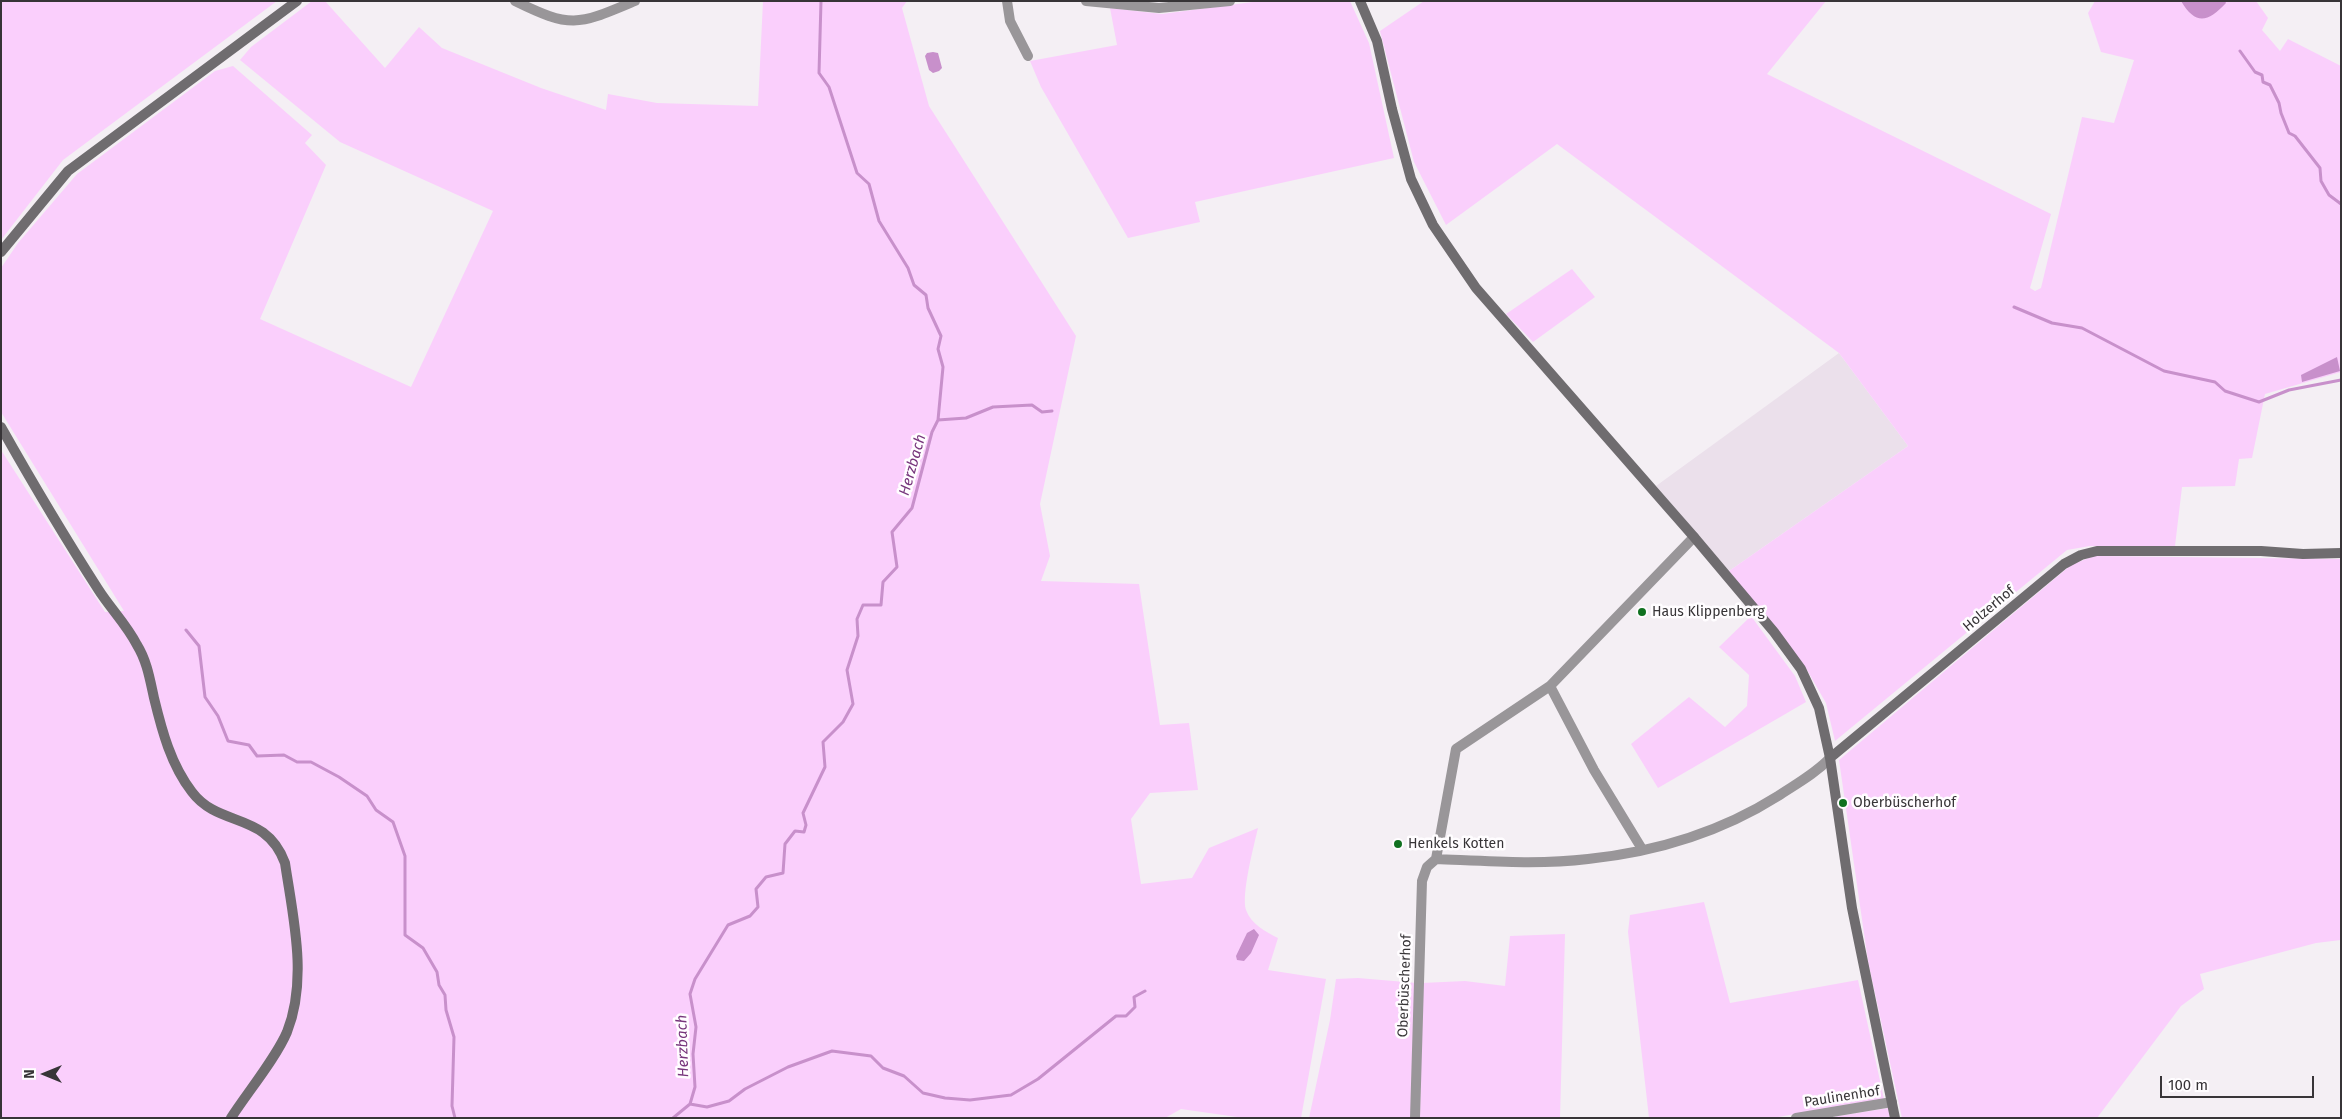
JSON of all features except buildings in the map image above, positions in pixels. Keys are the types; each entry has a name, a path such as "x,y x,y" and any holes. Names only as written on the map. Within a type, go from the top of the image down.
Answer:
{"street":[{"path":"1,252 68,171 297,1"},
{"path":"515,1 536,12 566,22 579,22 635,1"},
{"path":"1007,1 1010,21 1028,56"},
{"path":"1086,1 1159,8 1230,1"},
{"path":"1360,1 1377,41 1392,110 1409,171 1433,225 1476,288 1694,537 1774,632 1801,669 1819,708 1830,758 1852,908 1895,1118"},
{"path":"1,427 57,525 106,602 137,644 146,662 159,720 180,774 193,794 209,808 243,821 273,839 280,849 285,863 297,952 296,993 293,1014 286,1034 231,1118"},
{"name":"Oberbüscherhof","path":"1415,1118 1422,882 1427,867 1436,860 1456,749 1550,686 1694,537"},
{"name":"Holzerhof","path":"1830,758 2064,564 2081,555 2097,551 2303,554 2341,552"},
{"path":"1550,686 1594,770 1642,849"},
{"path":"1436,860 1544,861 1588,859 1686,840 1755,810 1818,770 1830,758"},
{"name":"Paulinenhof","path":"1796,1118 1892,1102"}],"shaded area":[{"path":"1,1 277,1 63,160 1,240"},
{"path":"312,1 325,1 385,68 419,27 442,48 541,88 606,110 608,94 657,103 758,106 763,1 907,1 902,8 929,106 1076,336 1040,504 1050,556 1041,581 1139,584 1160,725 1189,723 1198,790 1150,793 1131,819 1141,884 1192,878 1209,848 1258,828 1245,893 1245,903 1246,910 1251,919 1264,930 1278,938 1268,970 1326,979 1301,1118 1244,1118 1181,1109 1165,1118 1,1118 1,450 105,612 124,611 1,412 1,268 18,243 77,174 215,71 233,66 312,135 305,143 326,165 260,319 411,387 493,211 340,142 240,60 251,47"},
{"path":"1260,1 1350,1 1369,43 1394,158 1195,202 1200,222 1128,238 1041,87 1030,61 1117,45 1110,8 1162,14"},
{"path":"1424,1 1826,1 1767,74 2051,214 2030,288 2035,291 2041,288 2082,117 2114,123 2134,60 2101,52 2088,13 2095,1 2256,1 2268,18 2262,30 2280,51 2288,39 2341,66 2341,372 2265,394 2252,458 2239,459 2235,486 2182,487 2175,546 2090,546 2067,550 1835,741 1826,703 1807,670 1729,571 1908,446 1839,353 1557,144 1446,225 1414,162 1380,31"},
{"path":"2181,1 2225,1 2226,3 2208,17 2197,18 2192,15"},
{"path":"927,53 938,53 942,68 933,73 929,70 925,56"},
{"path":"1572,269 1595,297 1533,342 1506,314"},
{"path":"1839,353 1908,446 1729,571 1656,486"},
{"path":"2337,357 2340,371 2302,382 2301,375"},
{"path":"2094,556 2341,559 2341,940 2316,943 2200,974 2204,989 2181,1006 2097,1118 1902,1118 1868,961 1839,760 2071,565"},
{"path":"1751,616 1795,676 1806,702 1658,788 1631,744 1689,697 1725,727 1747,706 1749,675 1719,647"},
{"path":"1704,902 1730,1003 1858,980 1884,1099 1772,1118 1649,1118 1628,932 1630,915"},
{"path":"1254,929 1259,935 1251,953 1244,961 1237,960 1236,956 1247,933"},
{"path":"1565,934 1560,1118 1420,1118 1422,983 1465,981 1505,986 1510,936"},
{"path":"1358,978 1417,983 1414,1118 1309,1118 1330,1020 1336,979"},
{"path":"1888,1108 1890,1118 1826,1118"}],"waterway":[{"name":"Herzbach","path":"673,1118 690,1104 695,1087 693,1054 696,1027 690,994 695,979 728,925 750,916 758,907 756,889 766,877 783,873 785,844 795,831 804,832 806,825 803,813 825,767 823,742 843,722 853,704 847,670 858,636 857,619 863,605 881,605 883,582 897,567 892,532 912,508 932,432 938,420 943,367 938,349 941,336 928,308 926,295 914,285 908,268 879,221 869,184 857,173 829,87 819,73 821,1"},
{"path":"2240,51 2255,72 2262,75 2263,82 2270,85 2279,103 2289,133 2295,136 2320,168 2321,181 2329,195 2341,204"},
{"path":"2014,307 2052,323 2082,328 2164,371 2215,382 2225,391 2259,402 2289,390 2341,380"},
{"path":"938,420 966,418 993,407 1032,405 1042,412 1052,411"},
{"path":"186,630 199,646 205,697 218,716 228,741 249,745 257,756 284,755 297,762 311,762 339,777 367,796 376,810 393,822 405,856 405,935 423,948 437,972 439,985 445,995 446,1010 454,1037 452,1106 455,1118"},
{"path":"690,1104 707,1107 729,1101 745,1089 788,1067 832,1051 871,1056 883,1068 904,1076 923,1093 945,1098 970,1100 1011,1095 1038,1079 1116,1016 1126,1016 1135,1007 1134,997 1145,991"}],"place":[{"name":"Haus Klippenberg","path":"1642,612"},
{"name":"Oberbüscherhof","path":"1843,803"},
{"name":"Henkels Kotten","path":"1398,844"}]}
